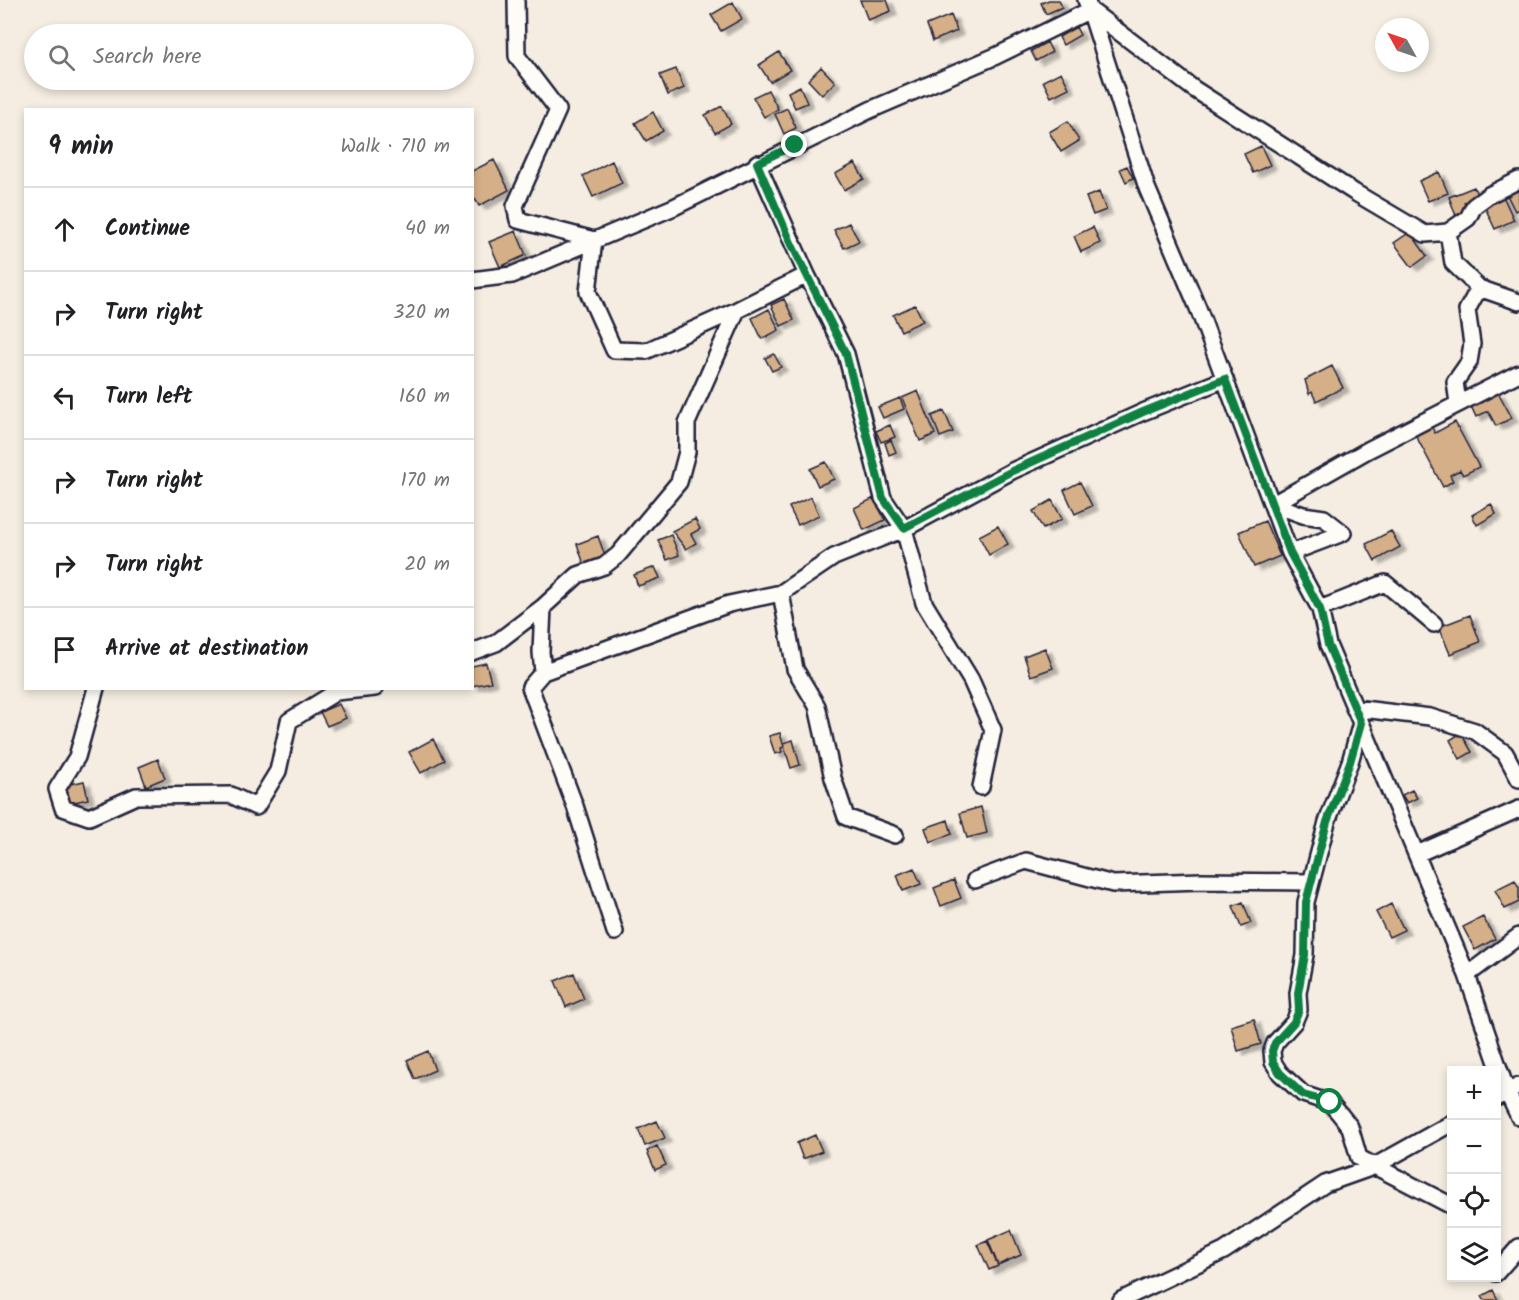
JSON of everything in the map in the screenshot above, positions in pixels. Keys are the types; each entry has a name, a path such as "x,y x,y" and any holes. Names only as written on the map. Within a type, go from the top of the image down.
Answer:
{"street":[{"path":"516,0 517,56 558,110 516,206 518,220 594,240"},
{"path":"474,280 512,274 674,207 757,163 870,110 996,56 1088,5"},
{"path":"1088,5 1194,89 1354,192 1425,234 1448,232 1468,218 1474,206 1489,195 1519,180"},
{"path":"1088,5 1147,188 1225,379 1290,553 1320,609 1328,645 1467,975 1507,1092 1519,1117"},
{"path":"757,163 846,354 883,498 904,528 924,603 971,680 993,729 981,787"},
{"path":"1448,232 1453,263 1479,288 1519,302"},
{"path":"594,240 588,292 615,350 646,351 737,310 807,274"},
{"path":"1458,403 1455,382 1469,362 1472,344 1467,310 1479,288"},
{"path":"474,651 496,643 543,607 578,574 604,566 618,555 679,482 687,452 687,423 737,310"},
{"path":"1273,504 1458,403 1519,373"},
{"path":"615,933 574,806 530,687 543,672 729,604 782,593 834,557 904,528 1012,471 1143,412 1225,379"},
{"path":"1273,504 1303,515 1324,518 1343,533 1290,553"},
{"path":"1320,609 1384,583 1434,624"},
{"path":"782,593 795,669 817,706 833,778 846,817 895,836"},
{"path":"543,607 541,652 543,672"},
{"path":"95,690 77,757 57,789 63,808 89,817 136,796 231,795 256,807 278,771 290,721 336,692 356,690"},
{"path":"1354,708 1430,717 1475,731 1505,753 1519,778"},
{"path":"1361,723 1350,762 1327,822 1306,902 1305,955 1298,993 1299,1010 1294,1022 1275,1043 1272,1051 1273,1062 1280,1073 1303,1095 1330,1102 1350,1127 1359,1158 1447,1204"},
{"path":"1417,854 1519,809"},
{"path":"975,880 1026,861 1113,884 1201,881 1311,882"},
{"path":"1467,975 1519,936"},
{"path":"1120,1300 1224,1251 1325,1184 1373,1167 1447,1126"},
{"path":"1501,1268 1519,1247"}],"building":[{"path":"860,0 887,0 891,11 868,20"},
{"path":"1059,0 1062,7 1046,14 1041,3"},
{"path":"733,2 742,19 721,31 711,15"},
{"path":"951,15 957,31 933,41 927,25"},
{"path":"1076,27 1080,35 1063,45 1059,37"},
{"path":"1047,42 1052,52 1036,61 1031,51"},
{"path":"779,52 790,70 770,82 759,65"},
{"path":"821,67 835,82 822,95 808,80"},
{"path":"676,69 684,88 668,95 660,75"},
{"path":"1061,72 1069,88 1051,97 1043,81"},
{"path":"800,86 807,103 795,108 788,92"},
{"path":"768,90 778,109 764,117 753,97"},
{"path":"722,106 731,124 715,133 705,115"},
{"path":"787,108 796,128 784,134 775,114"},
{"path":"653,112 663,131 646,141 635,123"},
{"path":"1068,121 1079,141 1061,152 1049,132"},
{"path":"1261,146 1270,165 1253,173 1244,154"},
{"path":"494,160 509,190 479,206 474,197 474,170"},
{"path":"612,161 622,183 593,197 583,176"},
{"path":"855,163 864,179 844,190 835,174"},
{"path":"1127,166 1133,178 1126,182 1120,169"},
{"path":"1439,172 1448,193 1428,201 1419,181"},
{"path":"1474,187 1478,197 1464,202 1468,211 1456,216 1449,197"},
{"path":"1519,189 1519,209 1515,211 1507,195"},
{"path":"1099,192 1106,210 1093,215 1086,197"},
{"path":"1502,194 1514,220 1495,229 1483,203"},
{"path":"849,223 859,241 844,248 834,230"},
{"path":"1093,227 1100,243 1081,252 1074,236"},
{"path":"516,231 526,255 500,267 489,242"},
{"path":"1410,232 1427,256 1412,267 1394,243"},
{"path":"784,299 794,320 781,326 771,305"},
{"path":"915,305 923,321 901,331 893,315"},
{"path":"769,309 779,330 762,339 752,318"},
{"path":"774,354 781,367 772,371 765,358"},
{"path":"1332,366 1343,388 1316,401 1312,392 1309,394 1305,380"},
{"path":"918,391 935,434 920,441 902,398"},
{"path":"1498,392 1512,418 1496,426 1488,411 1476,417 1471,406"},
{"path":"900,398 904,409 883,418 878,407"},
{"path":"944,411 953,432 940,437 932,416"},
{"path":"1455,422 1479,467 1463,475 1460,470 1450,475 1453,481 1443,487 1415,434 1431,426 1435,433"},
{"path":"890,425 895,437 881,442 876,431"},
{"path":"891,440 896,452 889,455 885,443"},
{"path":"826,462 834,479 818,486 810,469"},
{"path":"1080,482 1092,506 1075,514 1064,490"},
{"path":"811,497 819,515 798,525 789,507"},
{"path":"874,498 885,520 864,530 854,508"},
{"path":"1052,500 1062,519 1043,529 1033,511"},
{"path":"1491,504 1496,514 1477,525 1472,515"},
{"path":"695,519 700,529 691,534 696,543 686,549 672,531"},
{"path":"1265,521 1280,556 1254,567 1239,532"},
{"path":"998,526 1008,544 989,555 979,536"},
{"path":"1391,531 1400,547 1375,561 1366,544"},
{"path":"671,535 679,555 667,560 658,540"},
{"path":"598,536 606,559 585,567 577,544"},
{"path":"655,567 660,578 638,586 634,575"},
{"path":"1470,615 1480,642 1450,654 1439,627"},
{"path":"1045,648 1053,668 1031,676 1024,656"},
{"path":"486,663 491,682 474,686 474,666"},
{"path":"339,704 346,718 327,726 320,712"},
{"path":"780,733 784,747 781,748 782,752 775,754 769,736"},
{"path":"1461,733 1472,752 1460,759 1450,740"},
{"path":"433,739 444,760 421,773 409,752"},
{"path":"793,740 800,765 791,768 783,743"},
{"path":"158,759 165,778 146,786 139,767"},
{"path":"84,781 88,799 70,803 66,785"},
{"path":"1412,790 1417,798 1407,803 1402,795"},
{"path":"981,807 987,833 967,838 960,813"},
{"path":"948,820 952,834 930,842 925,828"},
{"path":"914,868 921,884 903,891 897,875"},
{"path":"954,880 961,898 941,906 934,888"},
{"path":"1515,880 1519,888 1519,902 1505,909 1495,890"},
{"path":"1243,902 1251,923 1241,927 1233,906"},
{"path":"1391,904 1404,930 1389,937 1376,912"},
{"path":"1483,917 1495,939 1475,950 1463,927"},
{"path":"574,973 584,999 566,1007 555,981"},
{"path":"1254,1019 1261,1044 1238,1051 1231,1026"},
{"path":"428,1051 435,1070 415,1079 407,1060"},
{"path":"657,1121 665,1138 645,1146 638,1129"},
{"path":"815,1135 822,1151 803,1159 797,1143"},
{"path":"657,1146 666,1165 655,1170 647,1151"},
{"path":"1011,1230 1021,1255 998,1265 988,1240"},
{"path":"987,1241 998,1266 989,1270 978,1245"},
{"path":"1493,1290 1498,1300 1484,1300 1482,1296"}],"route":[{"path":"795,145 757,163 792,245 846,354 883,498 904,528 1012,471 1143,412 1225,379 1290,553 1320,609 1328,645 1361,723 1350,762 1327,822 1306,902 1305,955 1298,993 1299,1010 1294,1022 1275,1043 1272,1051 1273,1062 1280,1073 1303,1095 1330,1102"}]}
